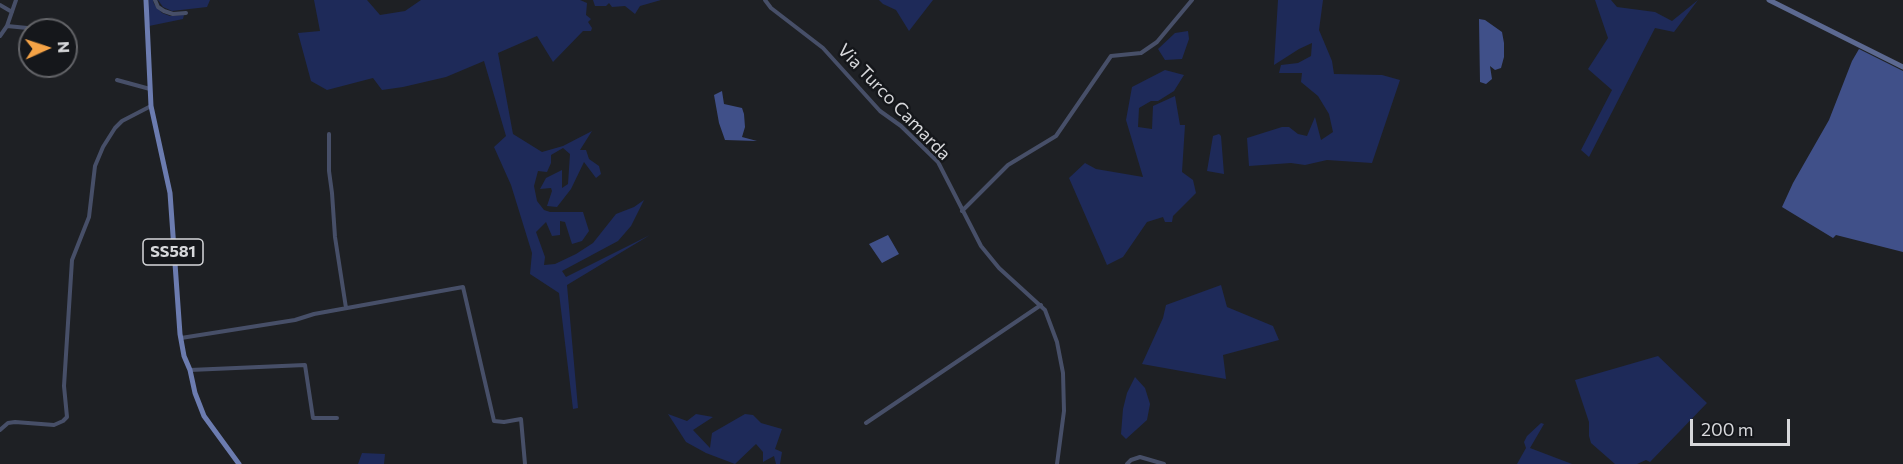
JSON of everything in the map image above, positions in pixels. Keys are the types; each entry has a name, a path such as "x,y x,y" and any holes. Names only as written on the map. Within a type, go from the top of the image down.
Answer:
{"main road":[{"name":"SS581","path":"146,0 151,105 170,193 184,356 204,416 239,464"},
{"path":"1769,0 1903,67"}],"street":[{"path":"0,36 7,26 16,0"},
{"path":"155,0 158,7 164,11 173,14 186,13"},
{"name":"Via Turco Camarda","path":"765,0 771,8 823,48 880,111 901,126 938,162 977,239 999,268 1045,310 1057,342 1063,373 1064,411 1057,464"},
{"path":"962,210 1008,165 1056,136 1111,56 1141,53 1157,42 1192,0"},
{"path":"0,5 12,12"},
{"path":"7,26 18,27"},
{"path":"117,80 150,89"},
{"path":"0,430 8,423 15,422 54,425 63,422 67,417 64,386 72,260 89,217 95,166 115,128 122,121 151,105"},
{"path":"329,134 329,171 333,193 335,237 346,308"},
{"path":"181,338 295,320 346,308 463,287 494,421 520,419 525,464"},
{"path":"866,423 1041,305"},
{"path":"190,370 305,365 313,418 336,418"},
{"path":"1127,464 1140,457 1164,464"}],"shaded area":[{"path":"149,0 153,0 162,13 170,16 184,15 183,19 149,26"},
{"path":"158,0 210,0 207,7 172,11 163,7"},
{"path":"314,0 367,0 380,15 405,11 421,0 580,0 587,3 586,15 591,19 588,22 592,28 591,31 583,31 553,62 537,36 498,53 513,134 542,152 563,146 592,131 580,150 586,150 589,159 599,166 601,174 596,178 584,162 571,189 557,207 547,206 551,188 540,189 546,178 562,170 562,188 568,184 570,154 563,148 551,155 551,163 547,172 538,171 534,186 537,201 544,210 583,212 589,231 582,241 572,244 565,222 560,221 560,235 552,236 546,222 536,232 545,257 544,265 555,264 593,243 616,214 644,200 631,226 618,241 562,271 566,277 650,235 567,285 578,408 573,409 559,293 530,274 532,253 511,185 494,147 506,136 484,61 446,77 403,87 382,90 373,78 327,90 311,81 298,33 320,31"},
{"path":"593,0 661,0 640,6 635,14 625,6 612,7 609,3 606,6 595,6"},
{"path":"879,0 933,0 909,31 896,10"},
{"path":"1278,0 1323,0 1319,30 1332,61 1334,74 1382,75 1400,80 1372,163 1327,160 1305,165 1291,163 1249,166 1247,138 1282,127 1289,127 1298,134 1307,136 1315,117 1321,140 1333,132 1329,114 1318,96 1301,82 1302,73 1279,73 1281,65 1298,63 1311,56 1312,43 1274,65"},
{"path":"1595,0 1611,0 1617,7 1655,12 1672,21 1698,0 1674,32 1655,28 1589,157 1581,150 1612,90 1588,69 1608,38"},
{"path":"1479,19 1485,20 1502,32 1504,43 1501,68 1495,70 1490,66 1492,79 1486,84 1480,82"},
{"path":"1188,31 1189,39 1182,59 1165,60 1158,49 1175,33"},
{"path":"1859,49 1903,71 1903,252 1836,235 1833,238 1782,207 1829,120"},
{"path":"1165,70 1184,75 1174,91 1158,101 1151,101 1139,108 1138,127 1152,129 1153,106 1175,96 1180,125 1185,125 1182,172 1193,180 1196,193 1173,216 1172,222 1165,222 1163,217 1147,222 1123,257 1107,265 1069,178 1085,163 1096,169 1143,177 1126,120 1132,87"},
{"path":"722,91 724,104 742,108 745,127 742,137 757,141 725,140 714,95"},
{"path":"1219,134 1224,174 1207,171 1213,136"},
{"path":"888,235 899,254 882,263 869,244"},
{"path":"1221,285 1227,307 1273,326 1279,340 1223,355 1226,379 1142,364 1163,318 1166,305"},
{"path":"1658,356 1707,403 1650,462 1646,460 1637,464 1615,464 1591,443 1589,422 1575,380"},
{"path":"1135,377 1145,388 1150,404 1147,420 1126,439 1121,434 1123,409 1127,393"},
{"path":"668,414 687,421 696,414 713,417 693,430 710,448 712,433 745,414 753,415 761,423 782,429 775,449 782,452 780,464 776,464 774,456 763,462 763,452 756,444 735,464 706,453 686,442"},
{"path":"1541,423 1544,424 1530,448 1572,464 1517,464 1526,448 1524,442 1527,436"},
{"path":"362,453 385,454 384,464 358,464"}]}
